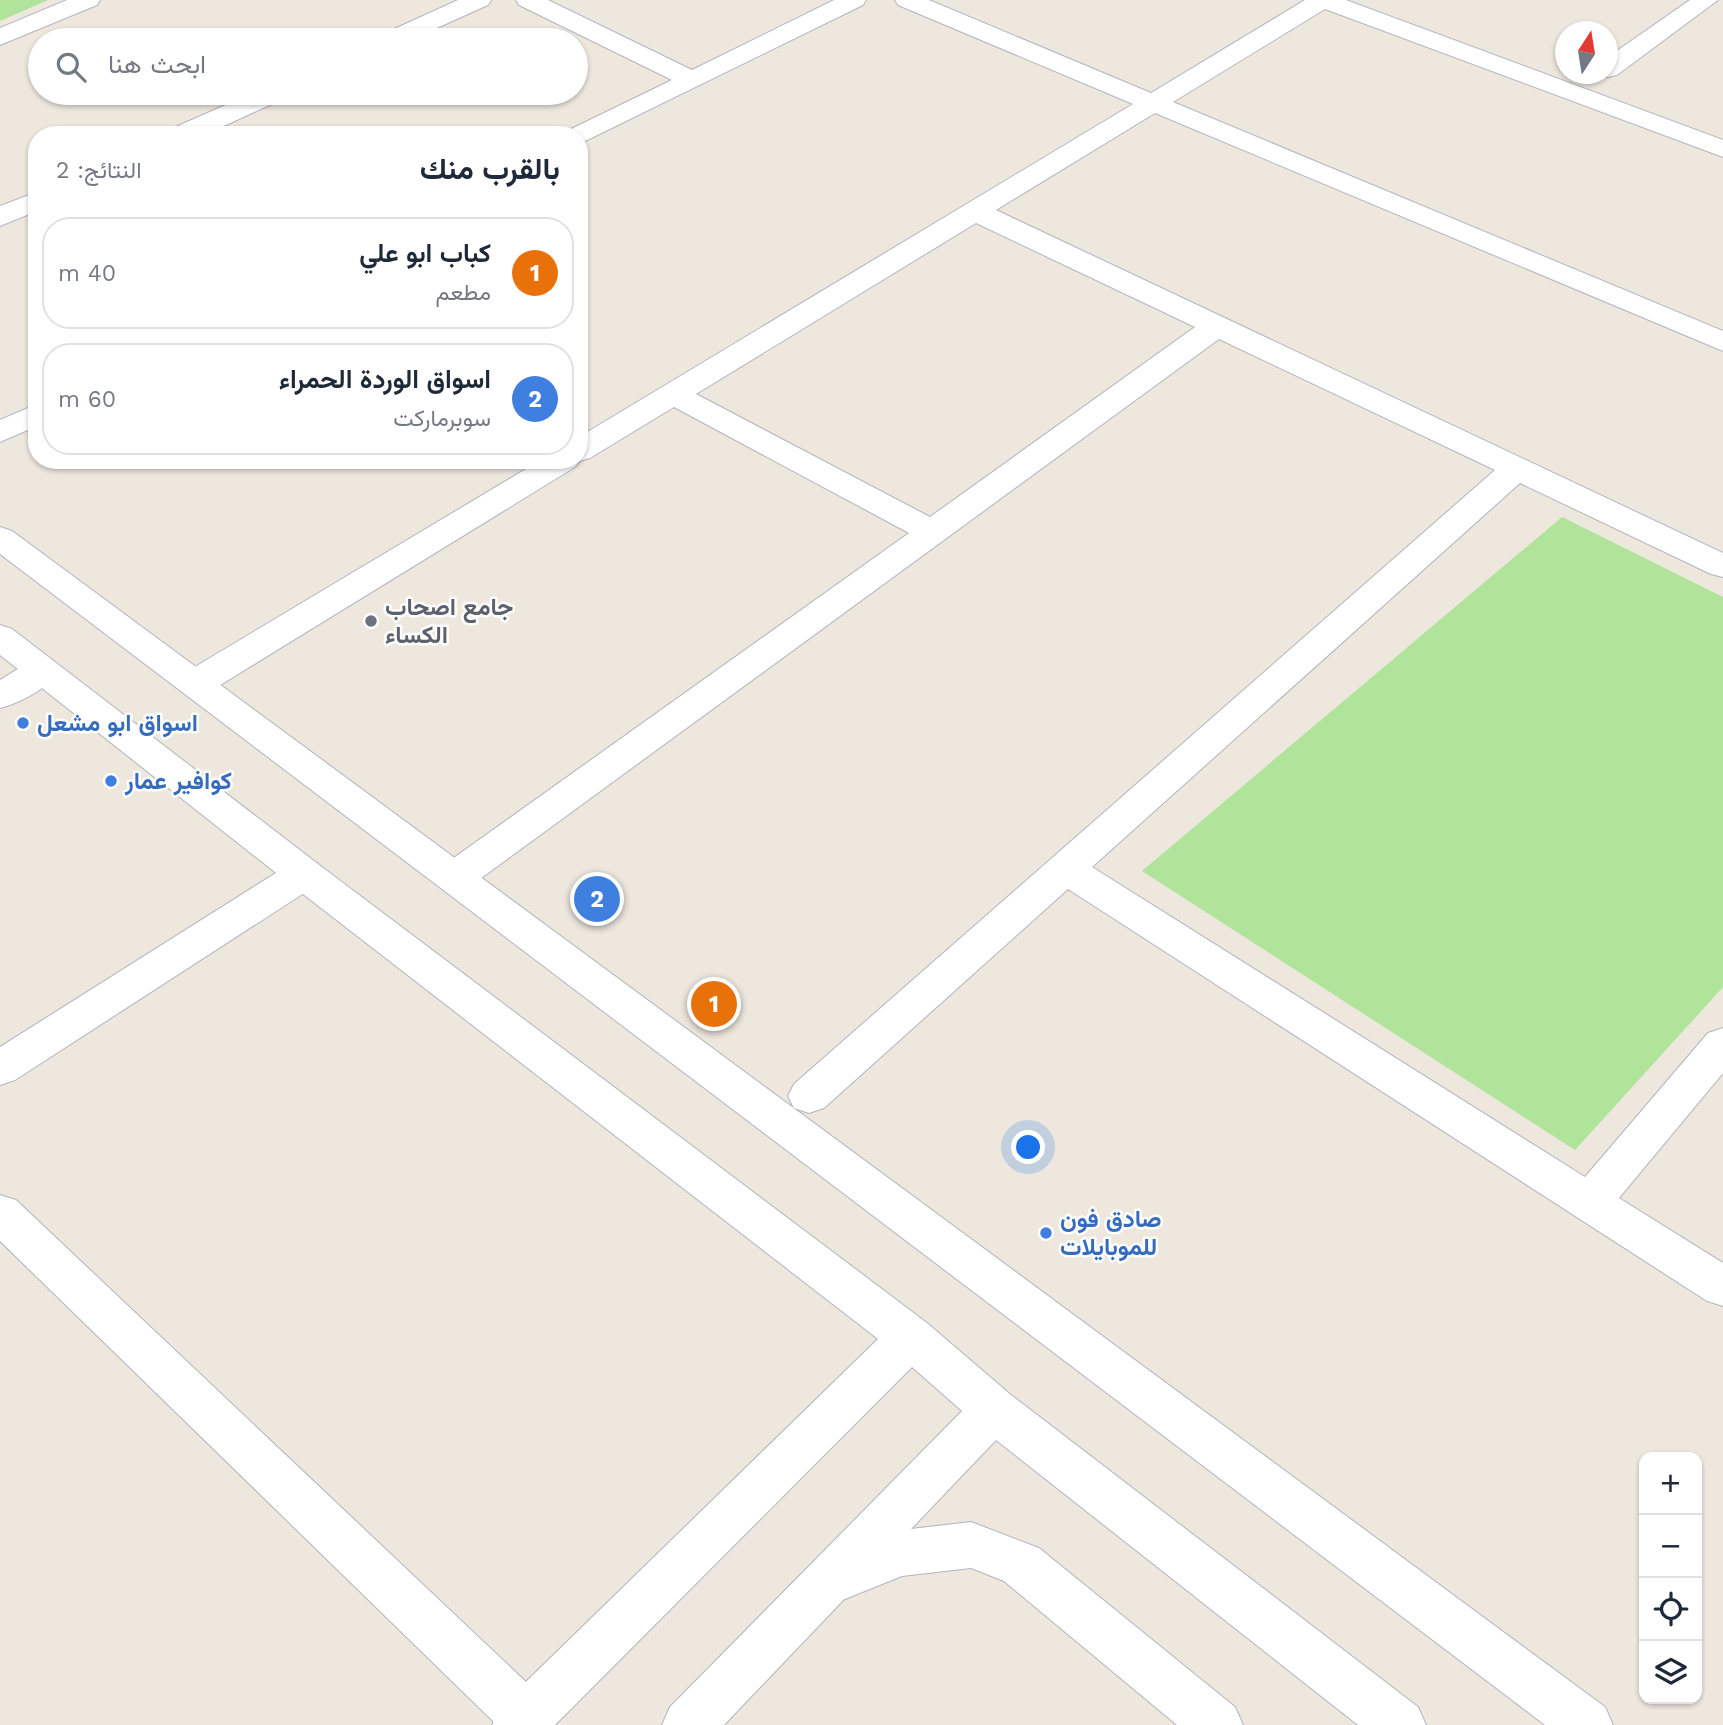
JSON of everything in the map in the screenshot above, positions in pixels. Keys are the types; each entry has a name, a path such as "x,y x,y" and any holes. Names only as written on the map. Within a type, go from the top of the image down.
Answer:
{"street":[{"path":"0,37 88,0"},
{"path":"417,28 479,0"},
{"path":"528,0 585,28"},
{"path":"588,131 854,0"},
{"path":"588,446 1323,0 1723,149"},
{"path":"1618,62 1706,0"},
{"path":"924,3 1153,103 1723,342"},
{"path":"588,29 690,79"},
{"path":"1572,93 1586,84"},
{"path":"201,126 247,105"},
{"path":"0,217 28,204"},
{"path":"974,211 1723,566"},
{"path":"455,877 1217,326"},
{"path":"673,394 931,531"},
{"path":"0,432 28,418"},
{"path":"809,1096 1517,468"},
{"path":"196,683 549,469"},
{"path":"0,538 1587,1725"},
{"path":"0,637 304,874 911,1337 994,1410 1399,1725"},
{"path":"0,696 42,670"},
{"path":"1066,869 1723,1287"},
{"path":"0,1068 304,874"},
{"path":"1590,1202 1723,1044"},
{"path":"0,1213 522,1721 911,1337"},
{"path":"688,1725 994,1410"},
{"path":"828,1582 902,1553 971,1545 1021,1564 1217,1725"}],"green space":[{"path":"0,0 48,0 0,21"},
{"path":"1562,517 1723,597 1723,987 1575,1150 1142,871"}],"place":[{"name":"جامع اصحاب الكساء","path":"371,621"},
{"name":"اسواق ابو مشعل","path":"23,723"},
{"name":"كوافير عمار","path":"111,781"},
{"name":"اسواق الوردة الحمراء","path":"597,899"},
{"name":"كباب ابو علي","path":"714,1004"},
{"name":"صادق فون للموبايلات","path":"1046,1233"}]}
